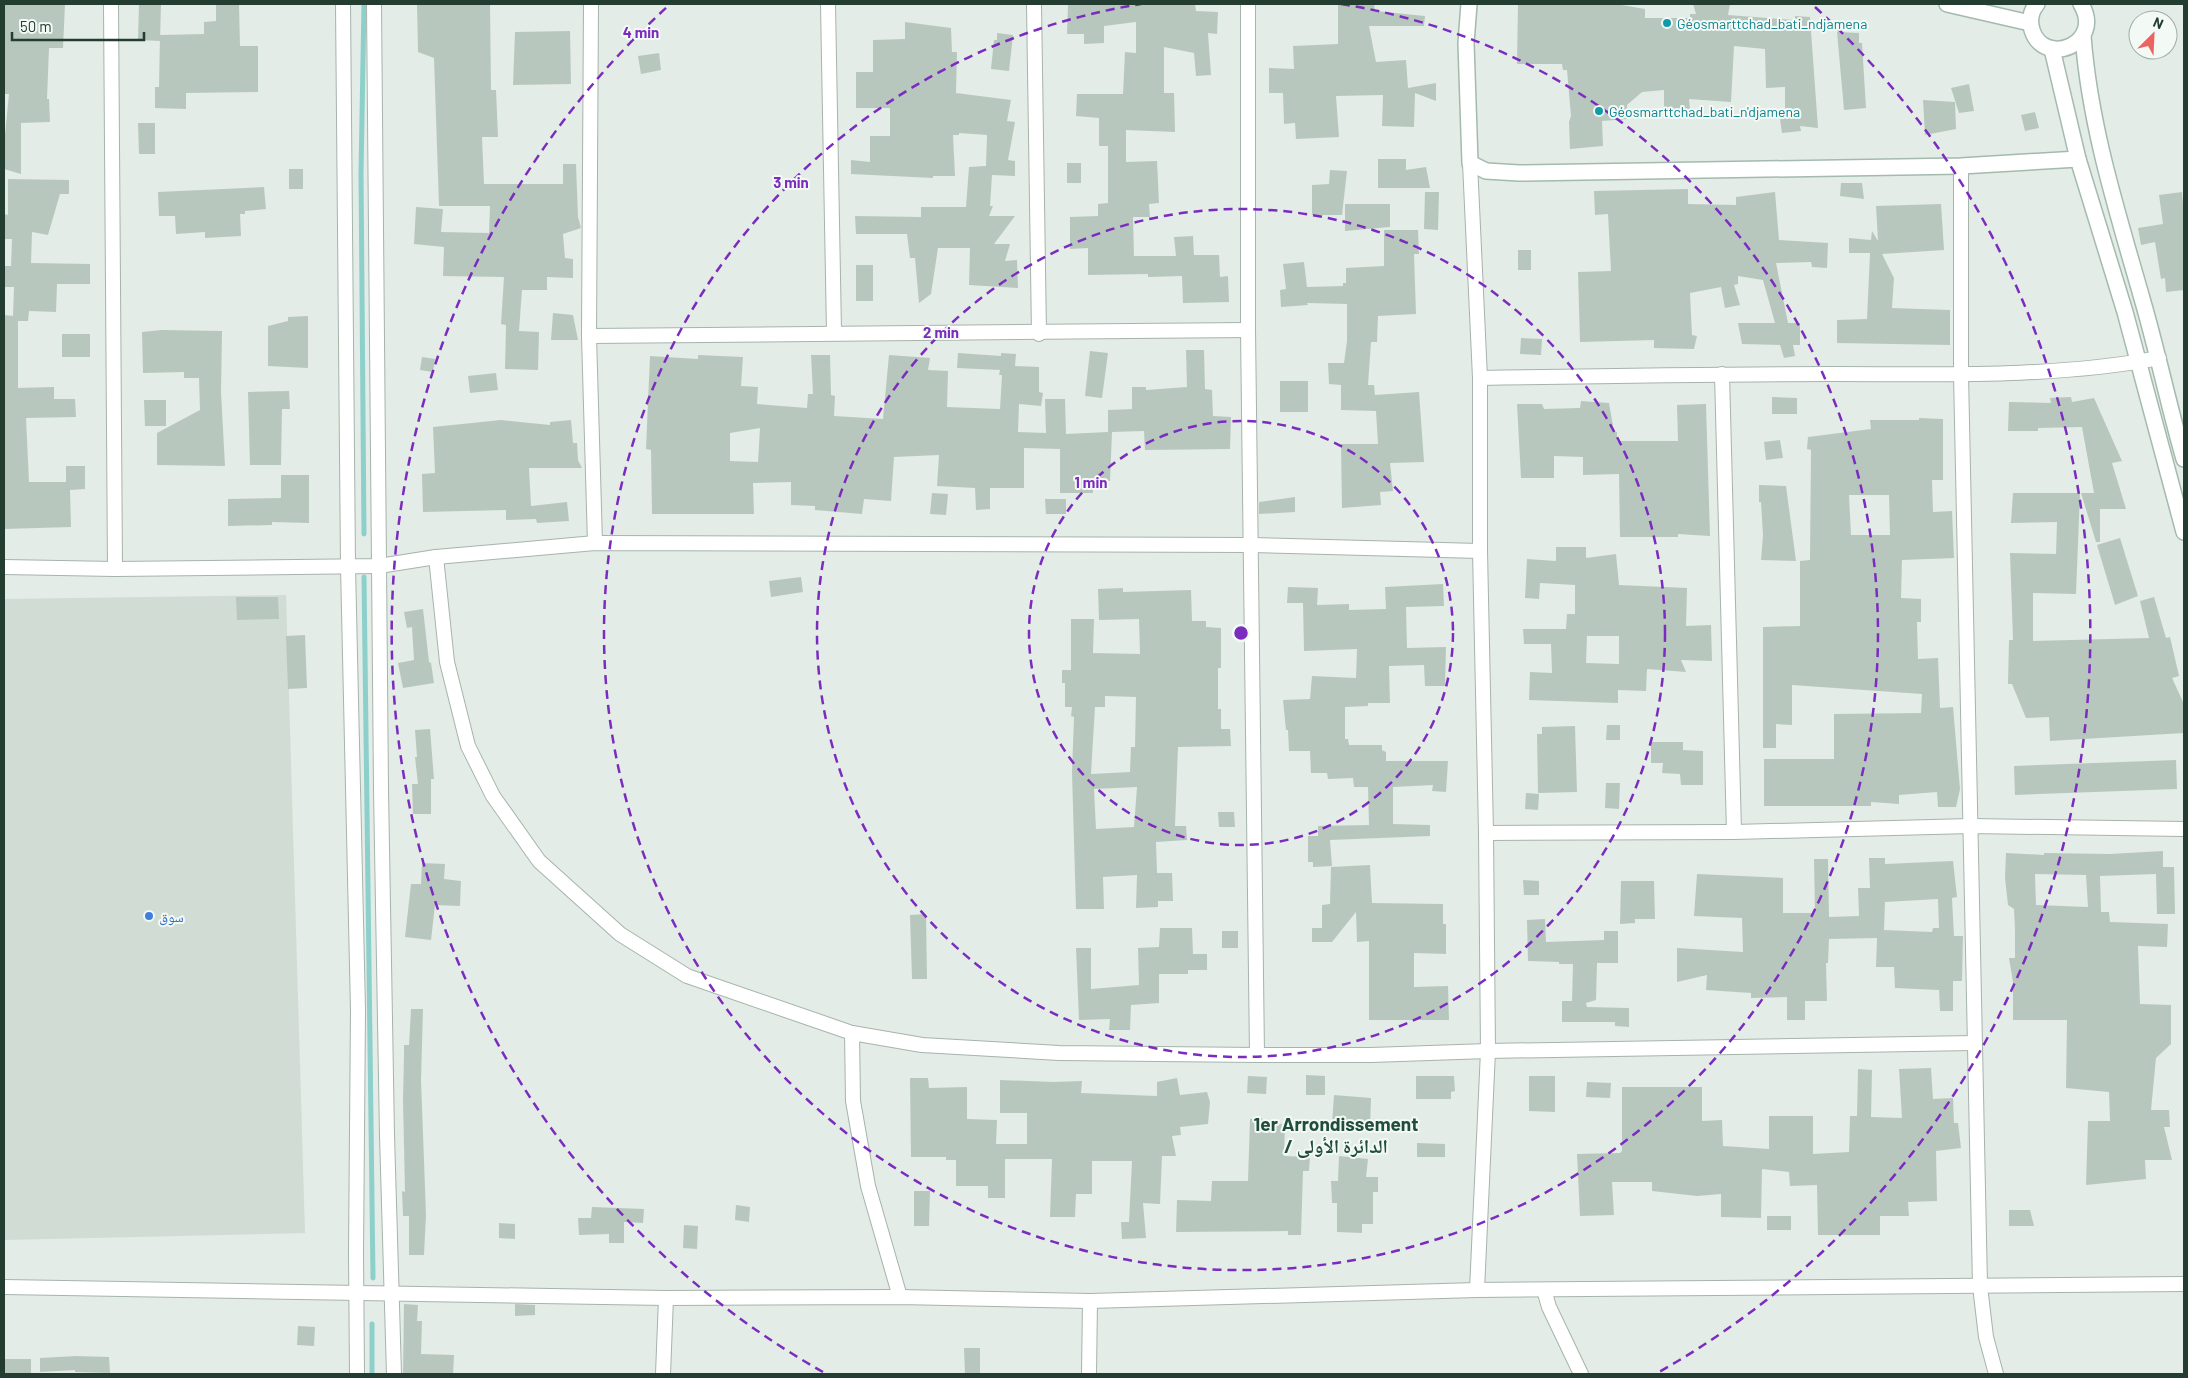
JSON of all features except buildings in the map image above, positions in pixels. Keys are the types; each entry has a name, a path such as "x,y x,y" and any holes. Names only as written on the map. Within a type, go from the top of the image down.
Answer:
{"street":[{"path":"111,4 115,568"},
{"path":"343,4 348,566 358,1010 356,1252 358,1374"},
{"path":"374,4 386,1056 394,1374"},
{"path":"590,4 589,336 595,543"},
{"path":"828,4 834,332"},
{"path":"1034,4 1039,334"},
{"path":"1248,4 1248,330 1257,1055"},
{"path":"1469,4 1466,43 1480,378 1480,551 1488,1051 1477,1290"},
{"path":"1947,4 2030,23"},
{"path":"2037,4 2031,14 2030,23 2037,39 2052,48 2069,47 2083,36"},
{"path":"2084,6 2087,19 2083,36 2088,90 2102,156 2159,358 2184,460"},
{"path":"2052,48 2078,159 2125,312 2184,532"},
{"path":"1470,163 1486,171 1498,173 1962,166 2078,159"},
{"path":"1962,166 1961,374 1980,1286 1986,1336 1996,1374"},
{"path":"589,336 834,332 1039,334 1248,330"},
{"path":"1480,378 1722,374 1961,374 2103,368 2159,358"},
{"path":"1722,374 1734,832"},
{"path":"4,567 379,566 436,557 595,543 1252,545 1480,551"},
{"path":"436,557 447,662 468,746 493,796 538,861 620,934 687,976 852,1032 922,1045 1059,1053 1257,1055 1370,1055 1974,1042"},
{"path":"1486,833 1734,832 1971,826 2184,829"},
{"path":"852,1032 852,1101 866,1176 900,1297"},
{"path":"4,1287 666,1298 900,1297 1090,1301 1477,1290 2184,1284"},
{"path":"1544,1290 1549,1306 1581,1374"},
{"path":"663,1374 666,1298"},
{"path":"1089,1374 1090,1301"}],"shaded area":[{"name":"سوق","path":"286,595 305,1233 4,1240 4,599"}],"waterway":[{"path":"364,4 361,173 364,534"},
{"path":"364,577 373,1278"},
{"path":"372,1324 372,1374"}],"place":[{"name":"Géosmarttchad_bati_ndjamena","path":"1667,23"},
{"name":"Géosmarttchad_bati_n'djamena","path":"1599,111"},
{"name":"سوق","path":"149,916"}],"district":[{"name":"1er Arrondissement / الدائرة الأولى","path":"1336,1134"}]}
